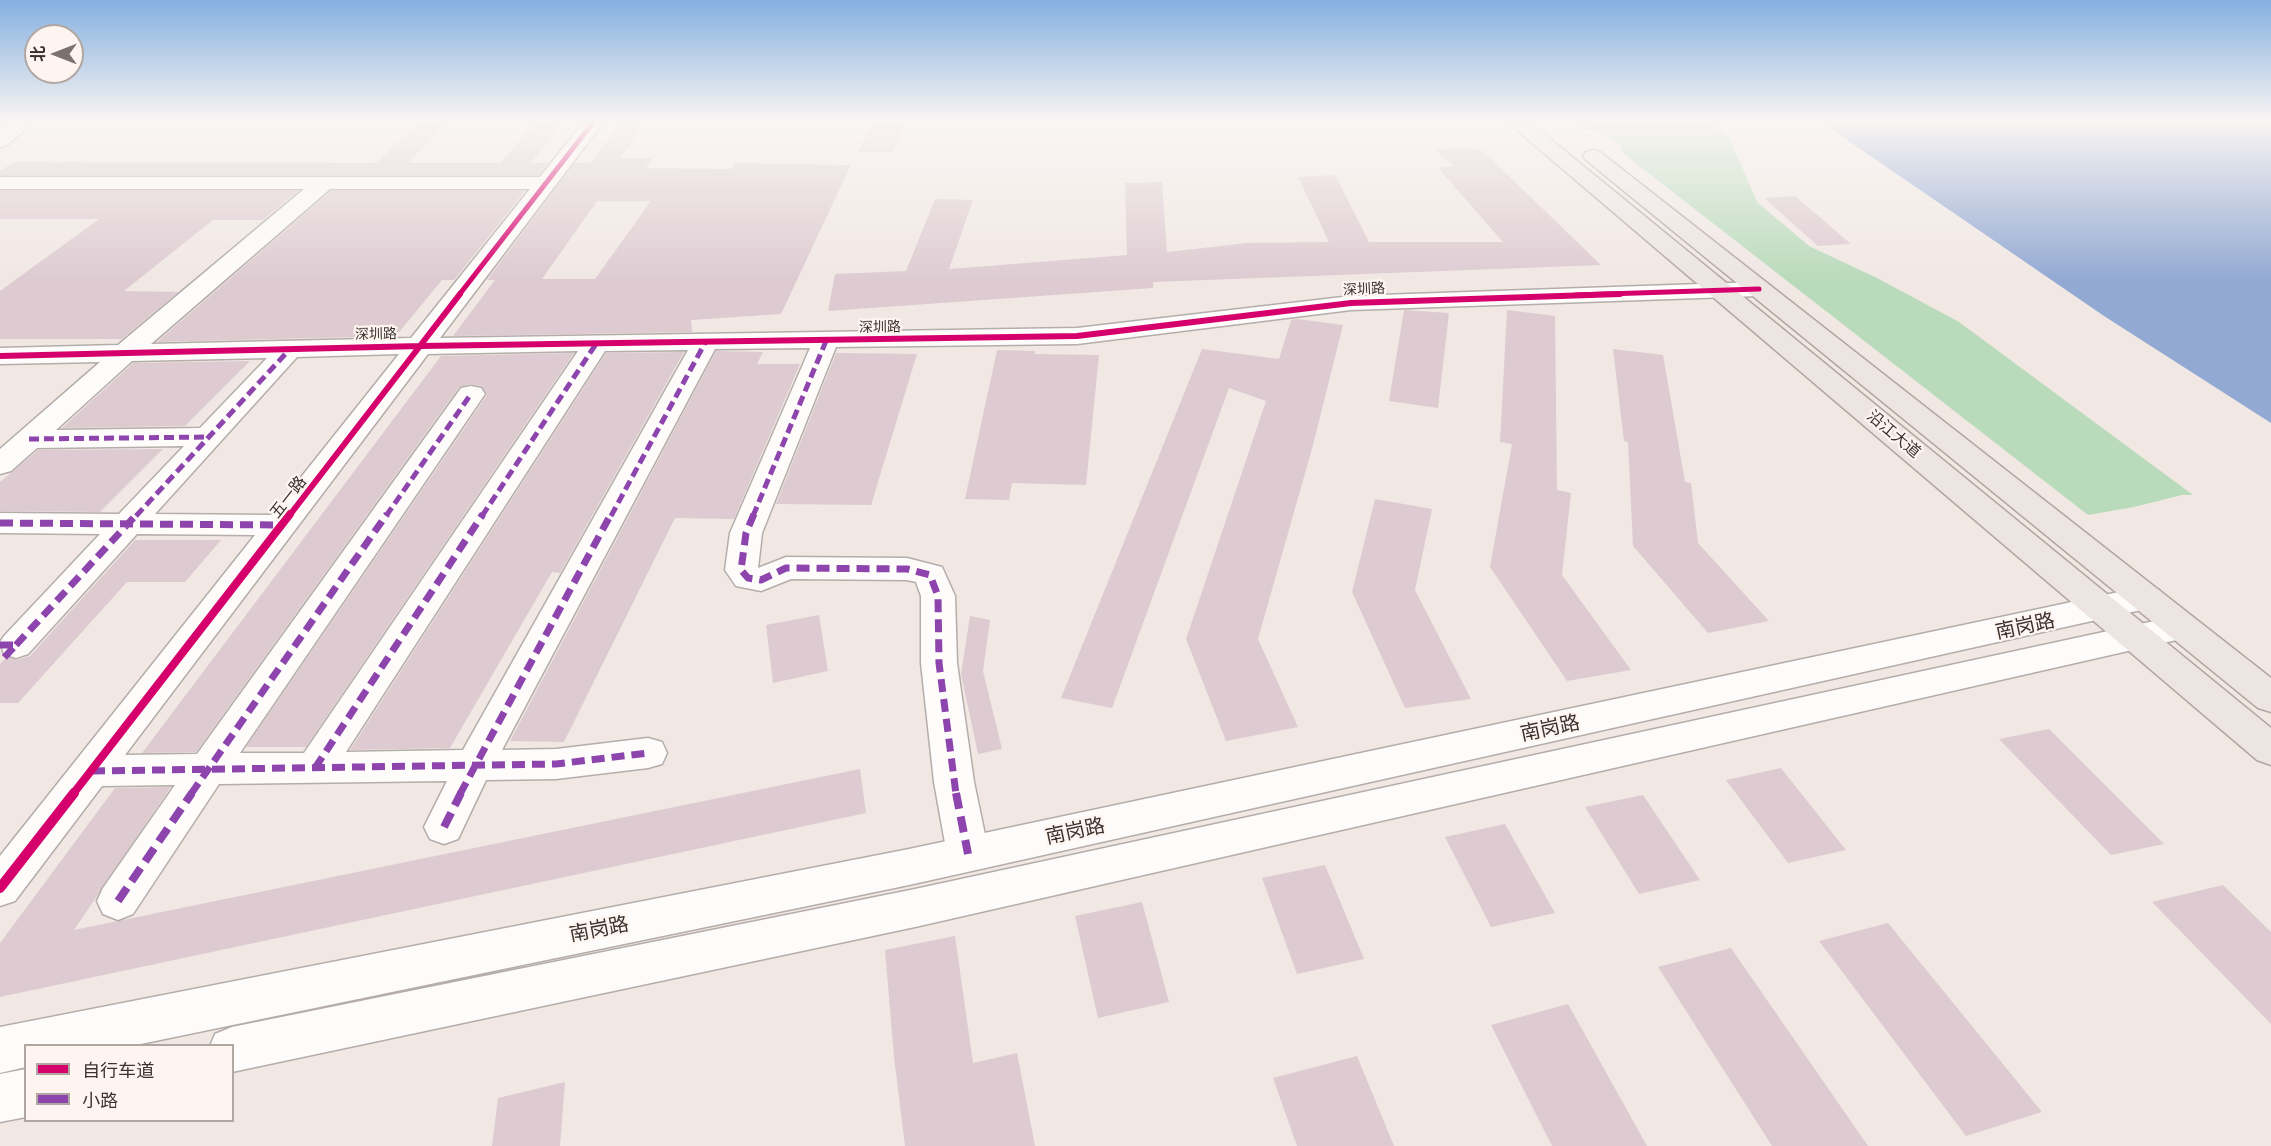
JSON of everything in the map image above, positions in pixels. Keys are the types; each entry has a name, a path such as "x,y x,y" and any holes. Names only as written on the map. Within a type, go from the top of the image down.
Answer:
{"main road":[{"name":"沿江大道","path":"1579,173 2271,750"},
{"name":"沿江大道","path":"1614,173 2271,698"}],"street":[{"name":"五一路","path":"0,888 284,525 554,173"},
{"path":"0,183 547,183"},
{"path":"0,465 125,353 325,183"},
{"name":"深圳路","path":"0,356 421,346 1077,336 1351,303 1759,289"},
{"path":"826,341 746,533 741,570 748,578 761,580 786,568 907,569 930,575 939,596 939,663 954,782 968,854"},
{"path":"444,826 474,765 705,343"},
{"path":"315,768 596,344"},
{"path":"5,651 128,525 290,349"},
{"path":"118,902 208,769 471,394"},
{"path":"29,439 209,437"},
{"path":"0,523 284,525"},
{"name":"南岗路","path":"30,1044 968,854 2146,598"},
{"name":"南岗路","path":"234,1050 915,908 2182,627"},
{"path":"92,771 556,764 648,753"},
{"name":"南岗路","path":"0,1050 24,1045"},
{"path":"0,1098 24,1093"}],"green space":[{"path":"1649,173 1745,173 1757,202 1809,246 1877,278 1959,322 2193,495 2182,495 2088,515"}],"water":[{"path":"1896,173 2271,173 2271,423 2104,316"}],"building":[{"path":"0,173 540,173 539,175"},
{"path":"567,173 847,173 781,314 691,320 692,332 453,336 495,280 487,280","holes":["597,201 651,201 595,279 542,279"]},
{"path":"1443,173 1506,173 1601,265 1153,282 1153,288 828,311 835,274 906,271 935,199 973,200 949,269 1127,255 1125,183 1162,182 1167,252 1247,243 1329,242 1298,177 1335,175 1369,242 1503,242"},
{"path":"0,191 298,191 263,220 213,220 124,291 178,292 122,339 0,339 0,291 99,219 0,219"},
{"path":"331,191 525,191 454,280 442,280 396,336 157,342"},
{"path":"1795,196 1851,244 1818,246 1764,198"},
{"path":"1404,310 1449,313 1438,408 1389,401"},
{"path":"1507,310 1555,316 1557,490 1571,493 1562,575 1631,670 1567,681 1490,567 1512,444 1500,442"},
{"path":"1291,320 1343,325 1313,445 1258,639 1298,727 1226,741 1186,639 1266,401 1229,388 1112,708 1061,698 1202,349 1279,359"},
{"path":"1613,349 1663,355 1685,482 1691,483 1698,543 1769,621 1708,633 1633,546 1628,442 1624,441"},
{"path":"997,350 1035,351 1035,354 1099,355 1086,485 1012,483 1009,500 965,499"},
{"path":"716,351 763,352 757,364 800,364 734,519 675,518 564,742 510,741"},
{"path":"684,352 560,573 552,572 450,748 350,750 606,353"},
{"path":"574,353 306,747 246,747 487,395 481,386 471,384 459,387 196,752 142,753 441,356"},
{"path":"836,353 917,354 871,505 776,504"},
{"path":"250,361 185,426 62,428 133,363"},
{"path":"163,449 100,512 0,511 0,482 38,450"},
{"path":"1375,499 1432,509 1415,590 1471,699 1405,708 1352,592"},
{"path":"135,540 221,540 185,582 127,582 18,703 0,703 0,664 7,657 17,660 30,656"},
{"path":"819,615 828,671 773,683 766,625"},
{"path":"970,616 990,620 983,671 1002,749 978,754 961,674"},
{"path":"2049,729 2164,844 2111,855 1999,739"},
{"path":"1781,768 1846,850 1788,863 1726,780"},
{"path":"860,769 866,813 0,997 0,943 115,788 171,787 74,930"},
{"path":"1643,795 1700,880 1639,894 1585,807"},
{"path":"1505,824 1555,913 1491,927 1445,837"},
{"path":"1325,865 1364,959 1297,974 1262,878"},
{"path":"2223,885 2271,932 2271,1024 2152,902"},
{"path":"1142,902 1169,1002 1098,1018 1075,916"},
{"path":"1888,923 2042,1112 1966,1136 1819,941"},
{"path":"955,936 973,1063 1017,1053 1035,1146 905,1146 894,1057 885,950"},
{"path":"1731,948 1868,1146 1772,1146 1658,967"},
{"path":"1568,1004 1647,1146 1552,1146 1491,1025"},
{"path":"1357,1056 1394,1146 1297,1146 1273,1078"},
{"path":"565,1082 560,1146 492,1146 498,1098"}],"marked path":[{"path":"826,341 746,533 741,570 748,578 761,580 786,568 907,569 930,575 938,596 939,663 954,782 968,854"},
{"path":"444,827 474,765 705,343"},
{"path":"315,768 596,344"},
{"path":"16,645 290,349"},
{"path":"118,901 471,394"},
{"path":"29,439 209,437"},
{"path":"0,523 284,525"},
{"path":"0,645 16,645 0,662"},
{"path":"92,771 556,764 648,753"}],"cycle path":[{"path":"0,888 554,173"},
{"path":"0,356 421,346 1077,336 1351,303 1759,289"}]}
